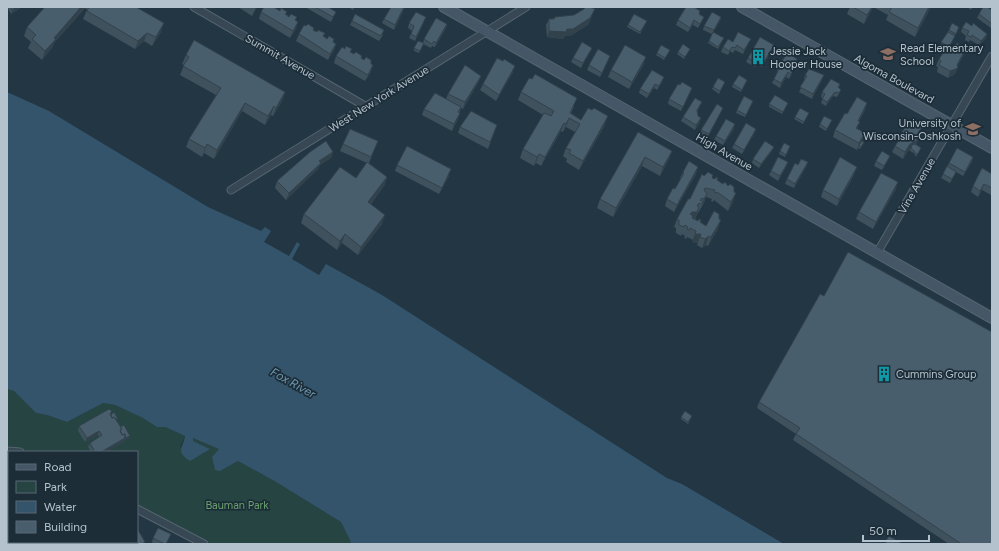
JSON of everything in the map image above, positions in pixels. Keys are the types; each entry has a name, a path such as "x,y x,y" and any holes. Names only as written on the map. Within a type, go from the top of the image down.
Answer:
{"main road":[{"name":"High Avenue","path":"444,7 992,318"},
{"name":"Algoma Boulevard","path":"742,7 992,148"}],"street":[{"name":"Summit Avenue","path":"194,7 366,106"},
{"name":"West New York Avenue","path":"231,190 526,7"},
{"name":"Vine Avenue","path":"877,253 992,56"},
{"path":"138,510 204,544"}],"green space":[{"name":"Bauman Park","path":"7,389 14,391 36,413 67,422 102,403 115,405 185,436 180,447 210,449 193,441 193,438 220,449 220,471 238,461 276,482 341,522 352,543 204,544 138,510 138,451 7,451"}],"water":[{"name":"Fox River","path":"7,92 49,111 208,207 261,231 265,227 271,231 264,242 289,256 297,242 300,244 292,259 319,275 326,264 382,295 667,478 682,484 784,544 349,544 351,542 341,522 276,482 238,461 220,471 215,470 212,457 219,449 193,438 193,441 210,449 190,461 185,458 181,452 185,436 165,427 157,427 143,418 115,405 103,403 67,422 36,413 14,391 7,389"}],"building":[{"path":"45,7 81,7 54,38 56,39 45,51 32,39 36,35 27,27"},
{"path":"89,7 136,7 164,23 156,37 147,33 138,41 87,11"},
{"path":"264,7 276,7 275,8 280,11 281,8 287,12 285,14 289,17 291,14 297,17 295,20 298,22 293,31 261,12"},
{"path":"315,7 328,7 336,12 333,17"},
{"path":"391,7 404,7 395,25 384,19"},
{"path":"585,7 595,9 590,18 573,29 567,29 566,32 549,31 549,19 574,15"},
{"path":"686,7 694,7 700,11 699,14 704,17 700,24 694,20 690,28 678,20"},
{"path":"853,7 872,7 867,15"},
{"path":"892,7 929,7 918,28 889,12"},
{"path":"983,7 987,7 992,10 992,24 979,14"},
{"path":"416,12 426,17 416,37 411,34 414,26 409,23"},
{"path":"712,12 721,17 714,30 704,26"},
{"path":"355,14 384,30 381,36 352,21"},
{"path":"634,14 647,21 640,32 628,25"},
{"path":"436,18 447,24 436,43 434,41 432,44 424,39"},
{"path":"966,22 972,26 973,23 987,34 981,41 972,35 971,37 967,35 969,31 962,28"},
{"path":"952,23 959,27 956,34 949,30"},
{"path":"308,24 314,28 313,30 317,32 318,30 325,33 323,36 327,39 329,36 334,39 333,42 336,44 330,54 299,34 304,25 306,26"},
{"path":"713,32 724,38 718,47 709,41"},
{"path":"738,32 751,39 744,50 737,45 735,48 732,47 729,51 723,47 728,39 733,42"},
{"path":"948,32 955,36 949,47 941,42"},
{"name":"Jessie Jack Hooper House","path":"760,37 774,45 764,62 759,59 757,63 748,58"},
{"path":"194,40 285,92 276,108 274,106 268,116 245,103 217,150 207,144 205,148 189,139 221,88 183,66 189,57 186,55"},
{"path":"418,41 424,43 420,51 414,48"},
{"path":"582,42 592,48 583,63 573,58"},
{"path":"957,43 966,48 957,65 958,68 950,71 939,65 941,61 939,59 947,47 952,49"},
{"path":"683,44 690,49 685,57 678,52"},
{"path":"625,45 646,57 632,82 611,70"},
{"path":"661,45 670,50 665,58 657,53"},
{"path":"346,46 352,49 350,52 354,54 356,52 362,56 361,58 364,60 366,57 371,60 371,64 373,65 368,75 336,56 342,47 345,49"},
{"path":"598,49 610,56 602,73 589,65"},
{"path":"788,53 797,59 792,68 794,69 791,74 788,72 781,83 774,79 780,67 778,66"},
{"path":"497,58 503,61 504,59 515,66 499,95 483,84"},
{"path":"465,65 481,76 465,102 448,94"},
{"path":"809,69 824,75 813,94 800,87 807,76 805,75"},
{"path":"652,70 664,77 659,86 655,84 649,94 640,89"},
{"path":"535,74 577,98 570,113 581,120 588,108 592,110 594,108 608,116 583,161 569,153 571,150 566,148 580,124 569,118 566,124 564,123 545,157 539,154 537,157 523,149 544,113 551,116 554,111 521,92 529,78 532,79"},
{"path":"739,75 747,80 742,90 733,84"},
{"path":"718,78 725,82 720,91 713,87"},
{"path":"831,79 840,84 838,87 841,90 839,93 835,92 827,102 822,99 825,94 822,92"},
{"path":"682,82 692,88 683,107 669,99 678,84 680,85"},
{"path":"435,93 461,107 458,112 460,113 454,124 424,109"},
{"path":"775,95 788,103 783,112 769,104"},
{"path":"744,96 753,101 746,115 737,110"},
{"path":"857,97 867,103 858,121 860,122 856,128 865,133 859,143 835,130"},
{"path":"695,98 702,102 697,110 698,116 701,118 696,125 683,117"},
{"path":"717,104 723,108 709,134 701,130"},
{"path":"800,108 809,113 804,122 795,117"},
{"path":"471,111 497,125 490,142 460,127"},
{"path":"824,116 832,120 827,129 820,124"},
{"path":"726,119 735,124 725,141 716,136"},
{"path":"911,121 922,127 918,133 920,134 916,141 910,144 905,152 895,146 903,134 901,133"},
{"path":"746,123 756,129 744,150 734,144"},
{"path":"350,129 378,141 371,157 343,144"},
{"path":"638,132 672,151 663,167 645,157 616,208 600,199"},
{"path":"326,141 333,152 319,161 321,163 289,193 277,181 310,152"},
{"path":"765,141 774,147 761,164 753,159"},
{"path":"862,141 864,142 861,147 859,145"},
{"path":"784,143 790,146 786,155 780,151"},
{"path":"915,144 921,148 917,155 911,148 912,145"},
{"path":"407,146 451,169 442,188 397,165"},
{"path":"957,148 973,157 965,172 949,163"},
{"path":"882,151 890,156 884,166 876,161"},
{"path":"778,157 788,162 780,176 771,171"},
{"path":"840,157 857,167 839,199 823,190"},
{"path":"801,159 808,162 795,184 787,179 795,163 798,165"},
{"path":"689,161 698,167 677,205 667,199 673,188 675,189"},
{"path":"367,162 387,177 368,202 385,215 361,247 345,234 340,241 304,214 340,167 356,178"},
{"path":"947,166 956,172 952,179 943,174"},
{"path":"982,168 992,174 992,188 984,184 980,191 973,186"},
{"path":"708,172 713,175 712,178 715,179 716,177 718,178 717,180 723,184 725,182 728,186 730,184 734,187 734,192 736,193 731,202 717,192 714,192 715,190 705,188 704,190 707,194 704,199 702,198 700,200 703,202 701,204 699,203 697,206 699,207 697,212 692,212 690,214 693,216 692,218 698,221 699,219 701,220 700,222 706,226 714,211 719,214 719,219 721,220 711,237 709,236 705,239 700,237 701,234 695,234 696,231 690,228 689,230 687,229 688,227 685,225 684,227 679,225 679,220 677,219 688,199 690,199 702,174 704,176"},
{"path":"881,173 898,182 876,222 859,212"},
{"name":"Cummins Group","path":"848,252 992,332 992,544 960,543 796,434 800,428 759,402 820,294 824,296"},
{"path":"109,409 112,411 110,414 112,418 114,417 122,429 120,430 122,435 125,434 125,438 103,451 94,451 90,443 102,435 99,431 87,438 79,426"},
{"path":"685,411 692,416 688,422 681,417"},
{"path":"114,412 118,419 114,417 112,418 111,415"},
{"path":"124,425 130,436 125,438 125,434 122,435 120,430 122,429 120,427"},
{"path":"7,478 8,493 7,491"},
{"path":"158,528 171,534 166,544 153,538"},
{"path":"138,530 145,542 142,544 133,544 138,543"},
{"path":"889,536 903,544 888,544 885,542"},
{"path":"16,543 30,543 28,544"}],"place":[{"name":"Read Elementary School","path":"888,54"},
{"name":"Jessie Jack Hooper House","path":"758,57"},
{"name":"University of Wisconsin-Oshkosh","path":"973,129"},
{"name":"Cummins Group","path":"884,374"}]}
